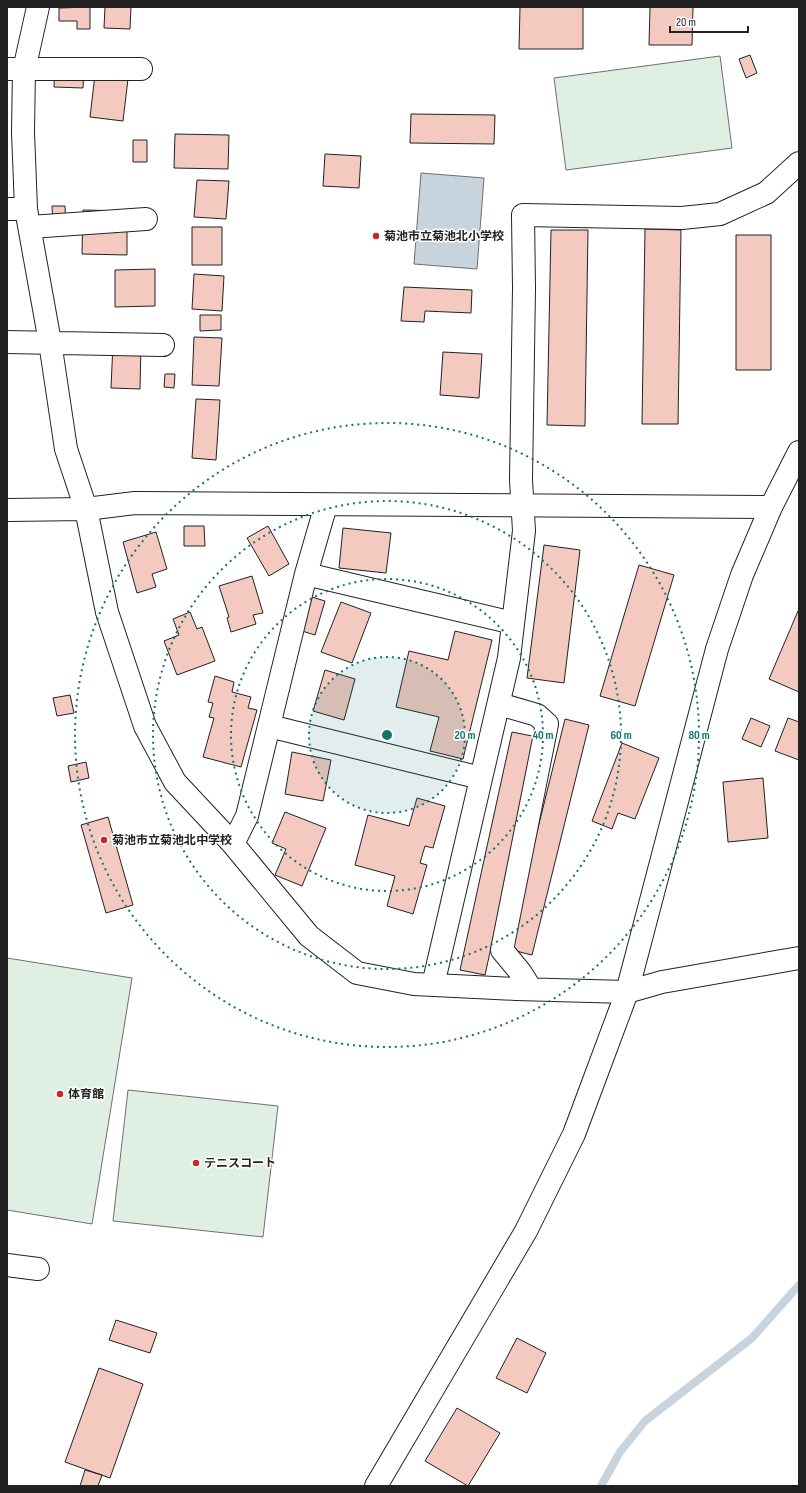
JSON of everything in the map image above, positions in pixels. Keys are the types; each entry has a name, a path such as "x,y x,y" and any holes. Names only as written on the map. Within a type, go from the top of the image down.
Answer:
{"street":[{"path":"38,7 16,70 23,132 21,215 50,342 66,449 86,510 107,612 145,726 175,782 233,844 309,936 357,973 414,984 627,992 662,982 799,958"},
{"path":"16,70 141,69"},
{"path":"433,985 509,658 524,530 524,506 521,480 524,288 523,215 682,218 720,214 766,193 799,163"},
{"path":"21,215 146,219"},
{"path":"7,342 163,346"},
{"path":"376,1486 526,1231 574,1134 627,992 717,649 742,575 770,508 799,452"},
{"path":"7,510 86,510 135,503 770,508"},
{"path":"233,844 247,816 306,574 326,505"},
{"path":"306,574 513,623"},
{"path":"499,704 537,714 546,724 502,950 521,973 530,989"},
{"path":"269,726 481,778"},
{"path":"7,1265 38,1269"}],"green space":[{"path":"720,56 732,148 566,170 554,78"},
{"name":"体育館","path":"7,958 132,978 92,1224 7,1210"},
{"name":"テニスコート","path":"128,1090 278,1106 263,1237 113,1221"}],"shaded area":[{"path":"421,173 484,178 477,269 414,264"}],"building":[{"path":"90,7 90,29 77,29 77,21 59,21 59,8"},
{"path":"105,7 131,7 130,29 104,28"},
{"path":"520,7 583,7 583,49 519,49"},
{"path":"650,7 693,7 692,45 649,45"},
{"path":"750,55 757,73 746,78 739,59"},
{"path":"97,58 130,62 123,121 90,117"},
{"path":"55,63 84,65 83,88 54,87"},
{"path":"411,114 495,115 494,144 410,143"},
{"path":"175,134 229,135 228,169 174,168"},
{"path":"133,140 147,140 147,162 133,162"},
{"path":"325,154 361,156 359,188 323,186"},
{"path":"197,180 229,181 226,219 194,217"},
{"path":"52,206 65,206 66,226 53,227"},
{"path":"83,210 127,211 127,255 82,254"},
{"path":"192,227 222,227 222,265 192,265"},
{"path":"645,229 681,230 678,424 642,424"},
{"path":"551,230 588,230 585,426 547,425"},
{"path":"736,235 771,235 771,370 736,370"},
{"path":"155,269 155,306 115,307 115,270"},
{"path":"194,274 224,276 222,311 192,309"},
{"path":"404,287 472,290 471,313 425,311 424,322 401,321"},
{"path":"200,315 221,315 221,330 200,331"},
{"path":"194,337 222,338 219,386 192,385"},
{"path":"113,343 141,343 140,389 111,388"},
{"path":"443,352 482,354 479,398 440,395"},
{"path":"165,374 175,374 174,388 164,387"},
{"path":"196,399 220,400 216,460 192,458"},
{"path":"184,526 204,526 205,546 184,546"},
{"path":"268,526 289,564 269,576 247,538"},
{"path":"343,528 391,533 386,573 339,568"},
{"path":"156,532 167,569 152,574 156,587 137,593 123,542"},
{"path":"544,545 580,550 564,683 527,678"},
{"path":"639,565 674,575 635,706 600,696"},
{"path":"252,576 263,613 253,615 256,624 231,632 227,618 229,617 219,586"},
{"path":"312,597 325,601 315,635 302,631"},
{"path":"341,602 371,613 352,663 321,652"},
{"path":"799,611 799,692 769,679"},
{"path":"190,612 197,629 202,627 215,661 177,675 164,641 179,635 173,619"},
{"path":"455,631 492,640 463,759 430,751 439,717 396,707 409,651 448,660"},
{"path":"325,670 355,679 344,720 313,711"},
{"path":"215,676 234,682 232,692 251,697 248,708 257,710 241,767 203,757 214,718 209,717 213,703 208,702"},
{"path":"70,695 74,713 57,716 53,698"},
{"path":"751,718 770,726 761,747 742,739"},
{"path":"788,718 799,722 799,760 775,751"},
{"path":"565,719 589,725 532,955 508,949"},
{"path":"512,732 537,737 485,975 460,970"},
{"path":"622,743 659,758 635,819 618,813 612,829 592,821"},
{"path":"292,752 331,760 323,801 285,794"},
{"path":"86,762 89,778 71,782 68,766"},
{"path":"763,778 768,838 728,842 723,782"},
{"path":"417,798 445,806 433,848 425,846 420,863 427,865 413,914 387,906 395,876 355,865 368,815 409,826"},
{"path":"285,812 326,828 302,886 275,875 286,849 272,843"},
{"path":"108,817 133,905 106,913 81,825"},
{"path":"116,1320 157,1333 150,1353 109,1340"},
{"path":"517,1338 546,1353 527,1393 496,1378"},
{"path":"99,1368 143,1384 110,1478 65,1462"},
{"path":"457,1408 500,1433 468,1486 425,1461"},
{"path":"85,1470 102,1475 98,1486 80,1486"}],"waterway":[{"path":"601,1486 620,1452 645,1421 752,1338 799,1285"}],"place":[{"name":"菊池市立菊池北小学校","path":"376,236"},
{"name":"菊池市立菊池北中学校","path":"104,840"},
{"name":"体育館","path":"60,1094"},
{"name":"テニスコート","path":"196,1163"}]}
